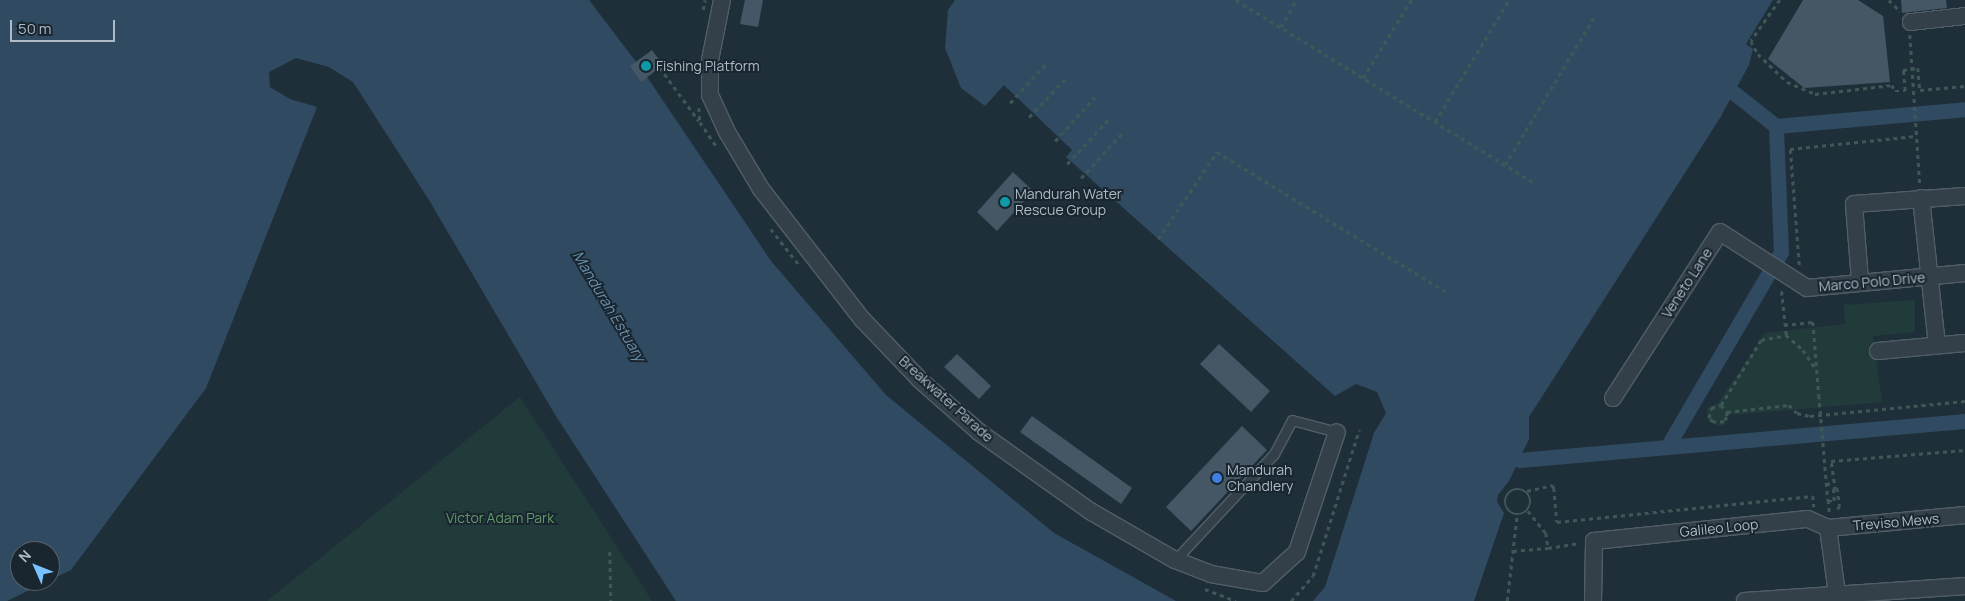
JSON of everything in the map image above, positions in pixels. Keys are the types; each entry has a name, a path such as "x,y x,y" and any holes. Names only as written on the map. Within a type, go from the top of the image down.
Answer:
{"street":[{"name":"Breakwater Parade","path":"722,0 709,80 710,95 718,115 762,189 856,312 920,380 979,432 1090,511 1175,560 1211,574 1263,583 1297,552 1336,432"},
{"path":"1911,22 1965,16"},
{"path":"1860,281 1854,204 1965,196"},
{"path":"1921,198 1928,277 1937,346"},
{"name":"Veneto Lane","path":"1613,398 1720,232 1785,273"},
{"name":"Marco Polo Drive","path":"1785,273 1807,288 1860,281 1965,273"},
{"path":"1878,351 1965,343"},
{"name":"Treviso Mews","path":"1830,519 1965,516"},
{"name":"Galileo Loop","path":"1594,541 1808,519 1830,519"},
{"path":"1830,519 1838,598"},
{"path":"1593,601 1594,541"},
{"path":"1745,601 1838,598 1965,586"}],"lane":[{"path":"1175,560 1274,454 1292,420 1336,432"}],"path":[{"path":"1236,0 1536,184"},
{"path":"1280,27 1296,0"},
{"path":"1363,78 1410,0"},
{"path":"1435,122 1509,0"},
{"path":"1780,0 1752,42 1758,54 1787,82 1815,94 1892,85 1895,91 1905,91 1903,70 1918,68 1920,90 1965,86"},
{"path":"1505,165 1595,15"},
{"path":"1910,44 1915,136 1921,198"},
{"path":"655,60 700,122"},
{"path":"1010,103 1048,62"},
{"path":"1029,117 1065,78"},
{"path":"1055,141 1095,97"},
{"path":"1067,164 1109,119"},
{"path":"1081,178 1124,132"},
{"path":"1817,370 1803,350 1786,335 1784,325 1780,285 1785,273 1800,272 1790,149 1915,136"},
{"path":"1158,238 1217,152 1445,291"},
{"path":"1784,325 1813,322 1830,519"},
{"path":"1727,412 1724,422 1713,422 1709,418 1710,408 1721,405 1761,340 1786,335"},
{"path":"1727,412 1790,406 1798,413 1810,416 1965,401"},
{"path":"1721,405 1727,412"},
{"path":"1291,601 1313,576 1359,430"},
{"path":"1826,484 1834,483 1831,462 1965,450"},
{"path":"1527,491 1552,485 1554,488 1557,522 1813,496 1814,504"},
{"path":"1517,515 1506,507 1508,493 1520,488 1527,491 1531,497 1528,511"},
{"path":"1828,501 1834,500 1833,488 1837,488 1840,506 1830,519"},
{"path":"1517,515 1528,511"},
{"path":"1528,511 1546,533 1548,548"},
{"path":"1507,601 1517,515"},
{"path":"1513,550 1548,548 1594,541"},
{"path":"610,552 611,601"}],"green space":[{"path":"1915,300 1915,332 1873,336 1882,402 1730,415 1724,425 1718,426 1707,420 1707,408 1719,402 1765,333 1845,324 1844,305"},
{"name":"Victor Adam Park","path":"520,397 652,601 267,601"}],"water":[{"name":"Mandurah Estuary","path":"0,0 589,0 643,71 771,261 886,395 1054,533 1176,601 676,601 554,413 429,200 353,82 329,67 296,58 269,72 270,87 290,99 317,107 206,388 71,570 60,575 60,541 10,541 10,591 28,591 7,601 0,601"},
{"path":"955,0 1773,0 1746,44 1753,49 1749,65 1720,118 1529,417 1529,439 1509,481 1498,495 1497,502 1504,513 1474,601 1313,601 1325,587 1374,433 1386,413 1377,392 1356,384 1335,396 1066,157 1072,150 1004,85 985,106 961,88 945,48 948,10"}],"building":[{"path":"745,0 763,0 758,27 740,24"},
{"path":"1803,0 1858,0 1883,16 1890,82 1804,88 1768,59"},
{"path":"1901,0 1946,0 1947,8 1902,13"},
{"name":"Fishing Platform","path":"652,50 663,65 641,82 630,66"},
{"name":"Mandurah Water Rescue Group","path":"1013,172 1033,191 997,231 977,212"},
{"path":"1219,344 1270,391 1251,412 1200,364"},
{"path":"957,354 991,386 979,399 944,367"},
{"path":"1032,416 1132,488 1121,504 1020,432"},
{"name":"Mandurah Chandlery","path":"1242,426 1267,450 1191,531 1166,507"}],"waterway":[{"path":"1734,93 1776,126 1965,109"},
{"path":"1667,447 1781,252 1776,126"},
{"path":"1519,460 1965,421"}],"place":[{"name":"Fishing Platform","path":"646,66"},
{"name":"Mandurah Water Rescue Group","path":"1005,202"},
{"name":"Mandurah Chandlery","path":"1217,478"}]}
